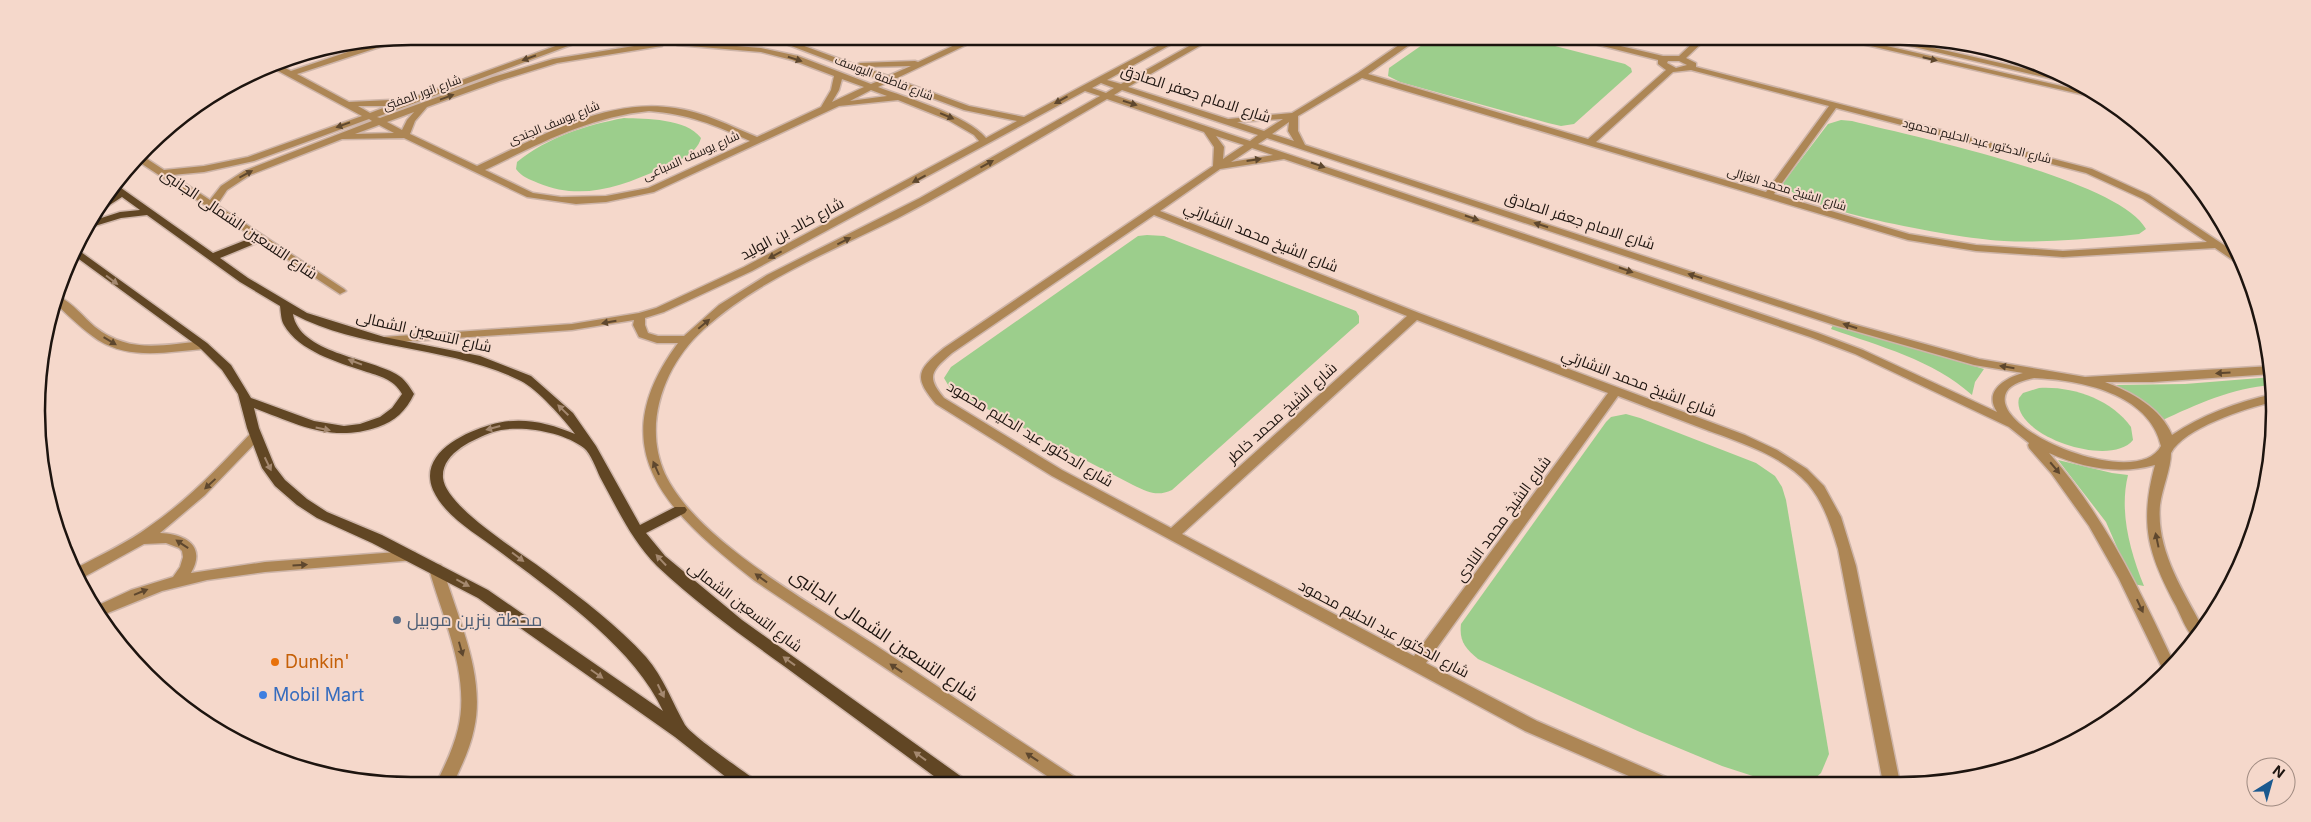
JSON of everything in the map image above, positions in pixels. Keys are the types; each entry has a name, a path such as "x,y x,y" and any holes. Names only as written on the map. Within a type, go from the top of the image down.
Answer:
{"main road":[{"name":"شارع التسعين الشمالى","path":"119,191 213,258 286,306 323,323 383,340 476,359 527,379 569,416 590,446 638,532 660,560 705,600 949,777"},
{"path":"98,222 120,215 149,212"},
{"path":"213,258 260,238"},
{"path":"80,255 203,345 227,368 245,400 256,436 269,468 280,484 302,502 322,515 410,556 483,594 528,623 682,733 739,777"},
{"path":"245,400 314,427 331,431 351,430 369,426 388,418 402,407 408,394 402,385 391,376 306,341 292,327 288,320 286,306"},
{"path":"590,446 565,434 541,427 508,425 490,428 460,442 445,454 438,465 439,488 447,501 466,518 557,587 624,644 642,662 657,682 682,733"},
{"path":"638,532 680,510"}],"street":[{"name":"شارع انور المفتى","path":"162,173 220,167 251,159 412,99 565,45"},
{"name":"شارع انور المفتى","path":"211,206 224,188 247,173 336,137 496,79 556,61 653,45"},
{"name":"شارع فاطمة اليوسف","path":"702,45 761,50 839,74 965,125 985,143"},
{"name":"شارع فاطمة اليوسف","path":"793,45 975,110 1026,120"},
{"name":"شارع يوسف السباعى","path":"281,69 405,135 530,195 550,200 599,201 651,190 825,107 962,45"},
{"name":"شارع خالد بن الوليد","path":"383,340 572,327 640,316 660,310 709,289 881,199 1165,45"},
{"path":"680,510 663,485 652,458 648,422 654,396 670,364 688,339 716,314 763,284 905,210 1197,45"},
{"name":"شارع الدكتور عبد الحليم محمود","path":"1405,45 1252,144 1155,212 971,335 937,361 927,371 926,380 929,389 956,411 1057,473 1531,726 1648,777"},
{"path":"1604,45 1662,59 1681,59 1691,63 1692,68 1672,69 1662,64 1662,59"},
{"path":"1681,59 1696,45"},
{"path":"1871,45 2080,93"},
{"path":"1912,46 2048,77"},
{"path":"290,74 370,47"},
{"path":"847,65 886,66 927,62"},
{"path":"918,90 915,83 916,76 927,62"},
{"name":"شارع الدكتور عبد الحليم محمود","path":"1692,68 2089,171 2146,197 2230,254"},
{"path":"1589,142 1672,69"},
{"path":"825,107 835,90 839,74"},
{"name":"شارع الشيخ محمد الغزالى","path":"1362,74 1892,233 1976,248 2062,254 2217,245"},
{"name":"شارع الامام جعفر الصادق","path":"1100,80 1873,334 1978,362 2055,374"},
{"name":"شارع الامام جعفر الصادق","path":"1084,88 1290,156 1814,335 1859,352 2017,428 2046,447 2074,458 2103,465 2131,467 2152,463 2166,449"},
{"path":"825,107 902,98"},
{"path":"349,104 380,104 412,99"},
{"path":"1768,196 1835,104"},
{"path":"336,137 405,135 411,120 425,105"},
{"name":"شارع يوسف الجندى","path":"478,169 587,121 638,109 664,109 686,112 756,140"},
{"path":"1222,120 1294,116 1293,131 1302,147"},
{"path":"1208,129 1219,147 1218,167 1290,156"},
{"name":"شارع التسعين الشمالى الجانبى","path":"144,161 340,291"},
{"path":"881,199 905,210"},
{"name":"شارع الشيخ محمد النشارتي","path":"1155,212 1415,315 1765,449 1805,473 1820,490 1830,509 1844,547 1891,777"},
{"path":"61,303 104,338 120,346 145,349 203,345"},
{"name":"شارع الشيخ محمد خاطر","path":"1172,535 1415,315"},
{"path":"640,316 638,325 644,335 657,340 688,339"},
{"path":"2080,379 2152,378 2264,371"},
{"path":"2166,662 2132,589 2089,516 2063,477 2001,409 1998,396 2002,385 2014,378 2033,374 2055,374 2080,379 2107,388 2131,400 2151,415 2164,430 2166,449 2153,508 2155,538 2163,562 2195,627"},
{"name":"شارع الشيخ محمد النادى","path":"1417,664 1615,392"},
{"path":"2166,449 2195,424 2232,409 2266,400"},
{"path":"82,571 141,539 191,501 256,436"},
{"name":"شارع التسعين الشمالى الجانبى","path":"680,510 712,539 760,577 1061,777"},
{"path":"141,539 172,538 183,542 189,549 191,558 188,569 179,580"},
{"path":"104,609 151,588 179,580 246,569 410,556"},
{"path":"436,569 464,662 470,691 470,717 457,762 448,777"}],"green space":[{"path":"1422,45 1551,45 1625,64 1631,68 1632,72 1574,124 1561,126 1400,82 1388,76 1389,68"},
{"path":"624,118 654,119 676,123 694,131 701,138 690,154 679,160 645,176 600,190 570,191 554,188 529,179 516,169 517,162 554,139 582,128"},
{"path":"1841,120 1852,121 1964,149 2057,177 2097,193 2128,211 2146,229 2139,234 2122,236 2048,241 2004,241 1922,230 1818,204 1795,193 1783,183 1828,124"},
{"path":"1138,236 1164,236 1356,311 1359,316 1359,323 1172,490 1162,493 1148,492 1133,485 951,390 944,378 951,367"},
{"path":"1833,325 1984,369 1975,382 1972,395 1957,383 1923,363 1831,329"},
{"path":"2264,378 2265,386 2229,393 2161,421 2116,385 2185,384"},
{"path":"2039,388 2064,389 2090,396 2102,402 2123,417 2131,427 2133,440 2121,448 2104,451 2064,444 2045,435 2030,424 2020,412 2019,398 2023,393"},
{"path":"1626,414 1640,418 1756,463 1775,476 1782,487 1786,500 1829,754 1821,773 1816,777 1756,777 1722,766 1640,732 1478,659 1464,644 1461,635 1461,624 1611,417"},
{"path":"2058,460 2128,475 2125,503 2127,531 2134,559 2144,586 2133,584 2106,522"}],"place":[{"name":"محطة بنزين موبيل","path":"397,620"},
{"name":"Dunkin'","path":"275,662"},
{"name":"Mobil Mart","path":"263,695"}]}
